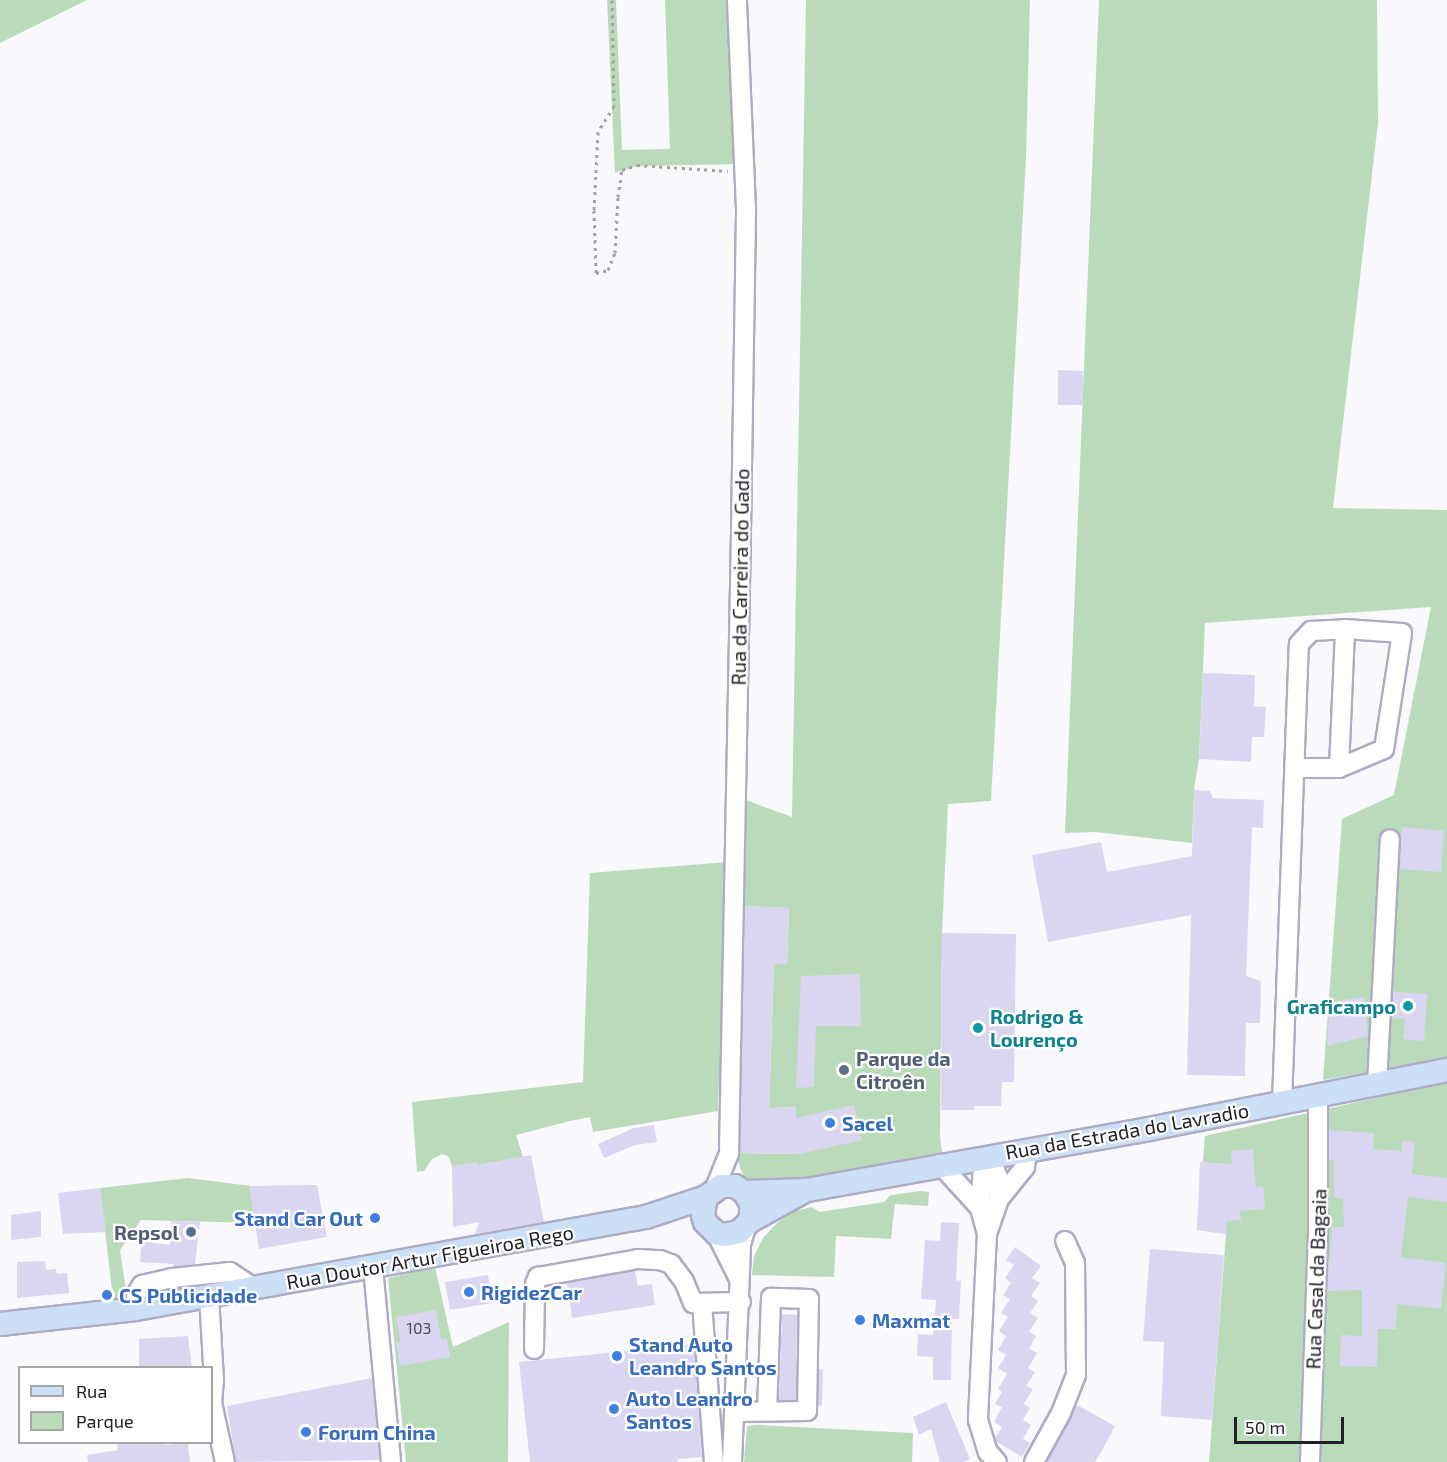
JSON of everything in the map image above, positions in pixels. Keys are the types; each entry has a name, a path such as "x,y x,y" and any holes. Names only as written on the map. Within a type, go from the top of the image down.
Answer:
{"main road":[{"name":"Rua da Estrada do Lavradio","path":"743,1190 807,1190 1282,1103 1447,1070"},
{"name":"Rua Doutor Artur Figueiroa Rego","path":"0,1324 136,1309 373,1267 646,1217 728,1185 743,1190"},
{"path":"743,1190 752,1205 748,1224"},
{"name":"Rua da Estrada do Lavradio","path":"748,1224 807,1190"},
{"path":"710,1192 703,1207 711,1227"},
{"name":"Rua Doutor Artur Figueiroa Rego","path":"646,1217 711,1227 732,1235 748,1224"}],"street":[{"name":"Rua da Carreira do Gado","path":"729,1153 741,531 744,175 737,0"},
{"path":"1339,768 1345,629"},
{"path":"1282,1103 1299,644 1311,631 1345,629 1402,633 1384,749 1339,768 1295,768"},
{"path":"1377,1084 1390,839"},
{"name":"Rua Casal da Bagaia","path":"1310,1462 1318,1237 1318,1096"},
{"path":"997,1462 988,1452 978,1420 987,1234 999,1199 1025,1167 1027,1150"},
{"path":"729,1153 743,1190"},
{"path":"710,1192 729,1153"},
{"path":"989,1156 998,1177 999,1199"},
{"path":"987,1234 980,1208 982,1176 989,1156"},
{"path":"940,1164 980,1208"},
{"path":"732,1462 741,1302 741,1244 748,1224"},
{"path":"711,1227 740,1281"},
{"path":"1034,1462 1061,1413 1076,1375 1075,1263 1065,1241"},
{"path":"534,1349 535,1284 538,1277 638,1259 660,1260 671,1264 684,1281 693,1303 741,1302"},
{"path":"373,1267 391,1462"},
{"path":"136,1309 136,1295 142,1285 201,1274 230,1272 254,1288"},
{"path":"208,1296 213,1392"},
{"path":"735,1412 807,1411 809,1299 771,1298 767,1411"},
{"path":"702,1303 714,1462"},
{"path":"213,1408 225,1462"}],"path":[{"path":"612,0 614,106 598,132 594,210 596,273 608,270 615,253 622,170 637,165 723,170 744,175"}],"green space":[{"path":"0,0 87,0 0,43"},
{"path":"607,0 616,0 622,150 670,149 665,0 737,0 744,164 637,166 615,173"},
{"path":"806,0 1030,0 1026,158 991,801 948,804 942,933 940,1137 943,1159 835,1179 754,1183 746,1179 741,1170 737,1157 740,1153 796,1154 796,1107 769,1108 774,964 787,964 789,908 742,906 745,900 740,798 792,817"},
{"path":"1099,0 1377,0 1378,123 1333,508 1447,510 1447,1058 1323,1080 1342,819 1394,795 1431,607 1205,623 1199,759 1194,790 1192,843 1096,832 1065,833"},
{"path":"728,862 718,1111 593,1132 590,1117 570,1121 516,1135 523,1157 478,1165 478,1163 452,1166 448,1156 442,1154 432,1159 424,1171 417,1172 412,1102 583,1082 590,873"},
{"path":"1447,1082 1447,1462 1209,1462 1226,1234 1197,1230 1205,1136"},
{"path":"188,1178 251,1186 256,1223 141,1220 120,1250 127,1297 113,1298 100,1188"},
{"path":"929,1192 928,1206 895,1204 891,1239 836,1236 834,1277 752,1275 754,1256 763,1238 777,1223 795,1211 812,1207 819,1212 884,1202 891,1195"},
{"path":"435,1267 453,1347 509,1322 508,1462 406,1462 388,1278"},
{"path":"747,1426 913,1433 912,1462 744,1462"}],"building":[{"path":"1058,370 1083,371 1083,405 1058,405"},
{"path":"1203,673 1255,675 1254,706 1266,707 1264,737 1252,737 1251,762 1199,759"},
{"path":"1194,790 1210,791 1213,798 1264,800 1263,828 1252,827 1246,976 1261,981 1260,1023 1246,1023 1245,1076 1187,1075 1191,915 1048,942 1032,855 1101,842 1107,872 1192,856"},
{"path":"1402,827 1444,831 1441,872 1400,869"},
{"path":"745,906 789,908 787,964 774,964 769,1108 796,1107 796,1118 854,1105 862,1140 799,1154 740,1153"},
{"name":"Rodrigo & Lourenço","path":"942,933 1016,934 1014,1082 1002,1082 1001,1106 974,1106 974,1110 941,1110"},
{"path":"860,974 861,1026 816,1026 814,1087 796,1088 801,976"},
{"name":"Graficampo","path":"1393,992 1427,994 1424,1041 1403,1039 1405,1019 1392,1018"},
{"path":"1364,997 1368,1036 1327,1046 1330,1002"},
{"path":"654,1125 657,1142 635,1145 604,1158 598,1144 634,1128"},
{"path":"1329,1130 1374,1133 1373,1149 1402,1151 1402,1141 1415,1142 1412,1174 1447,1178 1447,1202 1408,1197 1401,1257 1446,1263 1441,1309 1397,1304 1396,1329 1378,1329 1377,1367 1340,1366 1341,1335 1362,1336 1362,1290 1327,1291 1332,1227 1344,1227 1343,1199 1334,1198 1334,1160 1329,1160"},
{"path":"1253,1149 1256,1187 1263,1186 1265,1209 1240,1211 1241,1220 1227,1221 1226,1234 1197,1230 1200,1162 1232,1164 1231,1151"},
{"path":"531,1155 544,1222 475,1234 479,1222 453,1227 452,1166 478,1162 478,1165"},
{"path":"317,1185 327,1237 259,1249 249,1186"},
{"path":"100,1188 106,1232 63,1234 58,1193"},
{"path":"41,1211 41,1237 11,1240 11,1215"},
{"path":"171,1221 200,1222 195,1264 173,1267 174,1264 140,1262 142,1241 170,1245"},
{"path":"941,1222 959,1223 956,1281 961,1280 959,1319 952,1319 951,1380 933,1380 933,1357 917,1356 918,1334 933,1335 936,1300 921,1299 925,1240 940,1241"},
{"path":"1015,1247 1041,1266 1032,1278 1040,1283 1031,1296 1038,1301 1030,1313 1038,1318 1029,1332 1036,1336 1029,1349 1037,1353 1028,1368 1035,1372 1026,1386 1033,1389 1024,1404 1030,1408 1023,1420 1031,1425 1023,1439 1030,1443 1022,1457 997,1442 995,1438 1002,1427 994,1422 1002,1407 995,1404 1002,1392 998,1389 1007,1374 998,1368 1006,1355 998,1350 1006,1336 999,1331 1008,1317 1001,1313 1010,1299 1003,1295 1011,1283 1005,1278 1014,1265 1006,1260"},
{"path":"1150,1249 1224,1255 1212,1420 1161,1416 1164,1342 1143,1341"},
{"path":"45,1261 46,1270 56,1269 57,1274 67,1273 69,1293 17,1298 17,1262"},
{"path":"635,1271 638,1286 652,1284 655,1305 572,1318 567,1283"},
{"name":"RigidezCar","path":"488,1275 492,1303 450,1310 445,1282"},
{"path":"436,1310 441,1339 447,1338 450,1357 400,1366 396,1343 401,1342 396,1317"},
{"path":"782,1314 797,1315 796,1400 779,1400"},
{"path":"188,1336 192,1366 139,1366 139,1339"},
{"name":"Auto Leandro Santos","path":"694,1344 702,1457 678,1459 678,1462 530,1462 519,1362"},
{"path":"819,1369 823,1369 822,1406 818,1405"},
{"name":"Forum China","path":"372,1378 380,1460 236,1462 227,1406"},
{"path":"946,1402 970,1459 963,1462 940,1462 931,1429 919,1435 913,1417"},
{"path":"1077,1405 1115,1426 1104,1447 1095,1462 1047,1462"},
{"path":"117,1444 188,1444 190,1462 88,1462 87,1455 118,1450"}],"place":[{"name":"Graficampo","path":"1408,1006"},
{"name":"Rodrigo & Lourenço","path":"978,1028"},
{"name":"Parque da Citroên","path":"844,1070"},
{"name":"Sacel","path":"830,1123"},
{"name":"Stand Car Out","path":"375,1218"},
{"name":"Repsol","path":"191,1232"},
{"name":"RigidezCar","path":"469,1292"},
{"name":"CS Publicidade","path":"107,1295"},
{"name":"Maxmat","path":"860,1320"},
{"name":"Stand Auto Leandro Santos","path":"617,1356"},
{"name":"Auto Leandro Santos","path":"614,1409"},
{"name":"Forum China","path":"306,1432"}]}
